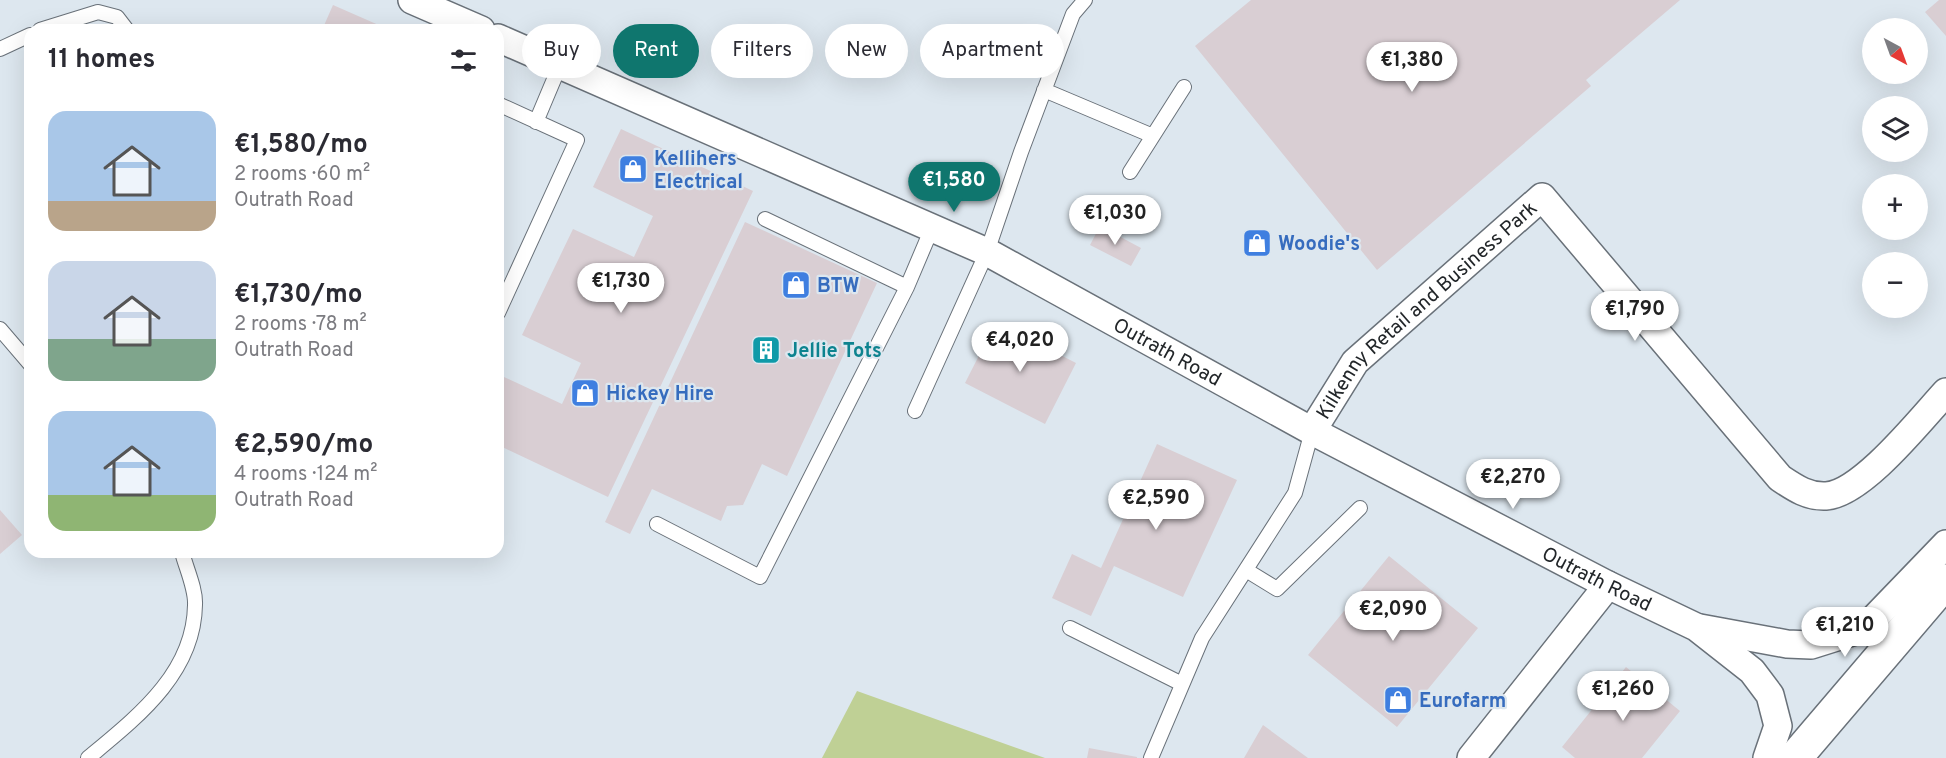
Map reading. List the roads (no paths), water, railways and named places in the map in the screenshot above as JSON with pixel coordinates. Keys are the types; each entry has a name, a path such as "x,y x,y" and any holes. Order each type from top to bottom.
{"highway":[{"path":"1795,758 1946,581"}],"street":[{"path":"412,0 466,24"},
{"name":"Outrath Road","path":"504,41 522,48"},
{"name":"Outrath Road","path":"590,78 987,252 1312,431 1608,585 1696,627 1752,671 1770,695 1778,726 1767,758"},
{"name":"Kilkenny Retail and Business Park","path":"1312,431 1355,362 1542,197 1780,478 1803,493 1827,496 1850,489 1869,474 1946,393"},
{"name":"Outrath Road","path":"1696,627 1787,645 1811,645 1865,628 1946,544"},
{"path":"1470,758 1608,585"}],"lane":[{"path":"915,411 987,252 1073,14 1085,0"},
{"path":"59,24 98,12 117,17 122,24"},
{"path":"0,49 24,38"},
{"path":"537,122 555,78"},
{"path":"1130,172 1184,87"},
{"path":"1044,90 1153,136"},
{"path":"504,107 577,140 504,300"},
{"path":"765,219 907,287"},
{"path":"657,524 760,577 907,287 932,228"},
{"path":"0,329 24,356"},
{"path":"1151,758 1202,638 1295,494 1312,431"},
{"path":"1246,570 1277,589 1360,508"},
{"path":"88,758 145,709 181,663 192,636 196,603 184,558"},
{"path":"1070,628 1182,684"}],"place":[{"name":"Kellihers Electrical","path":"633,169"},
{"name":"Woodie's","path":"1257,243"},
{"name":"BTW","path":"796,285"},
{"name":"Jellie Tots","path":"766,350"},
{"name":"Hickey Hire","path":"585,393"},
{"name":"Eurofarm","path":"1398,700"}]}
